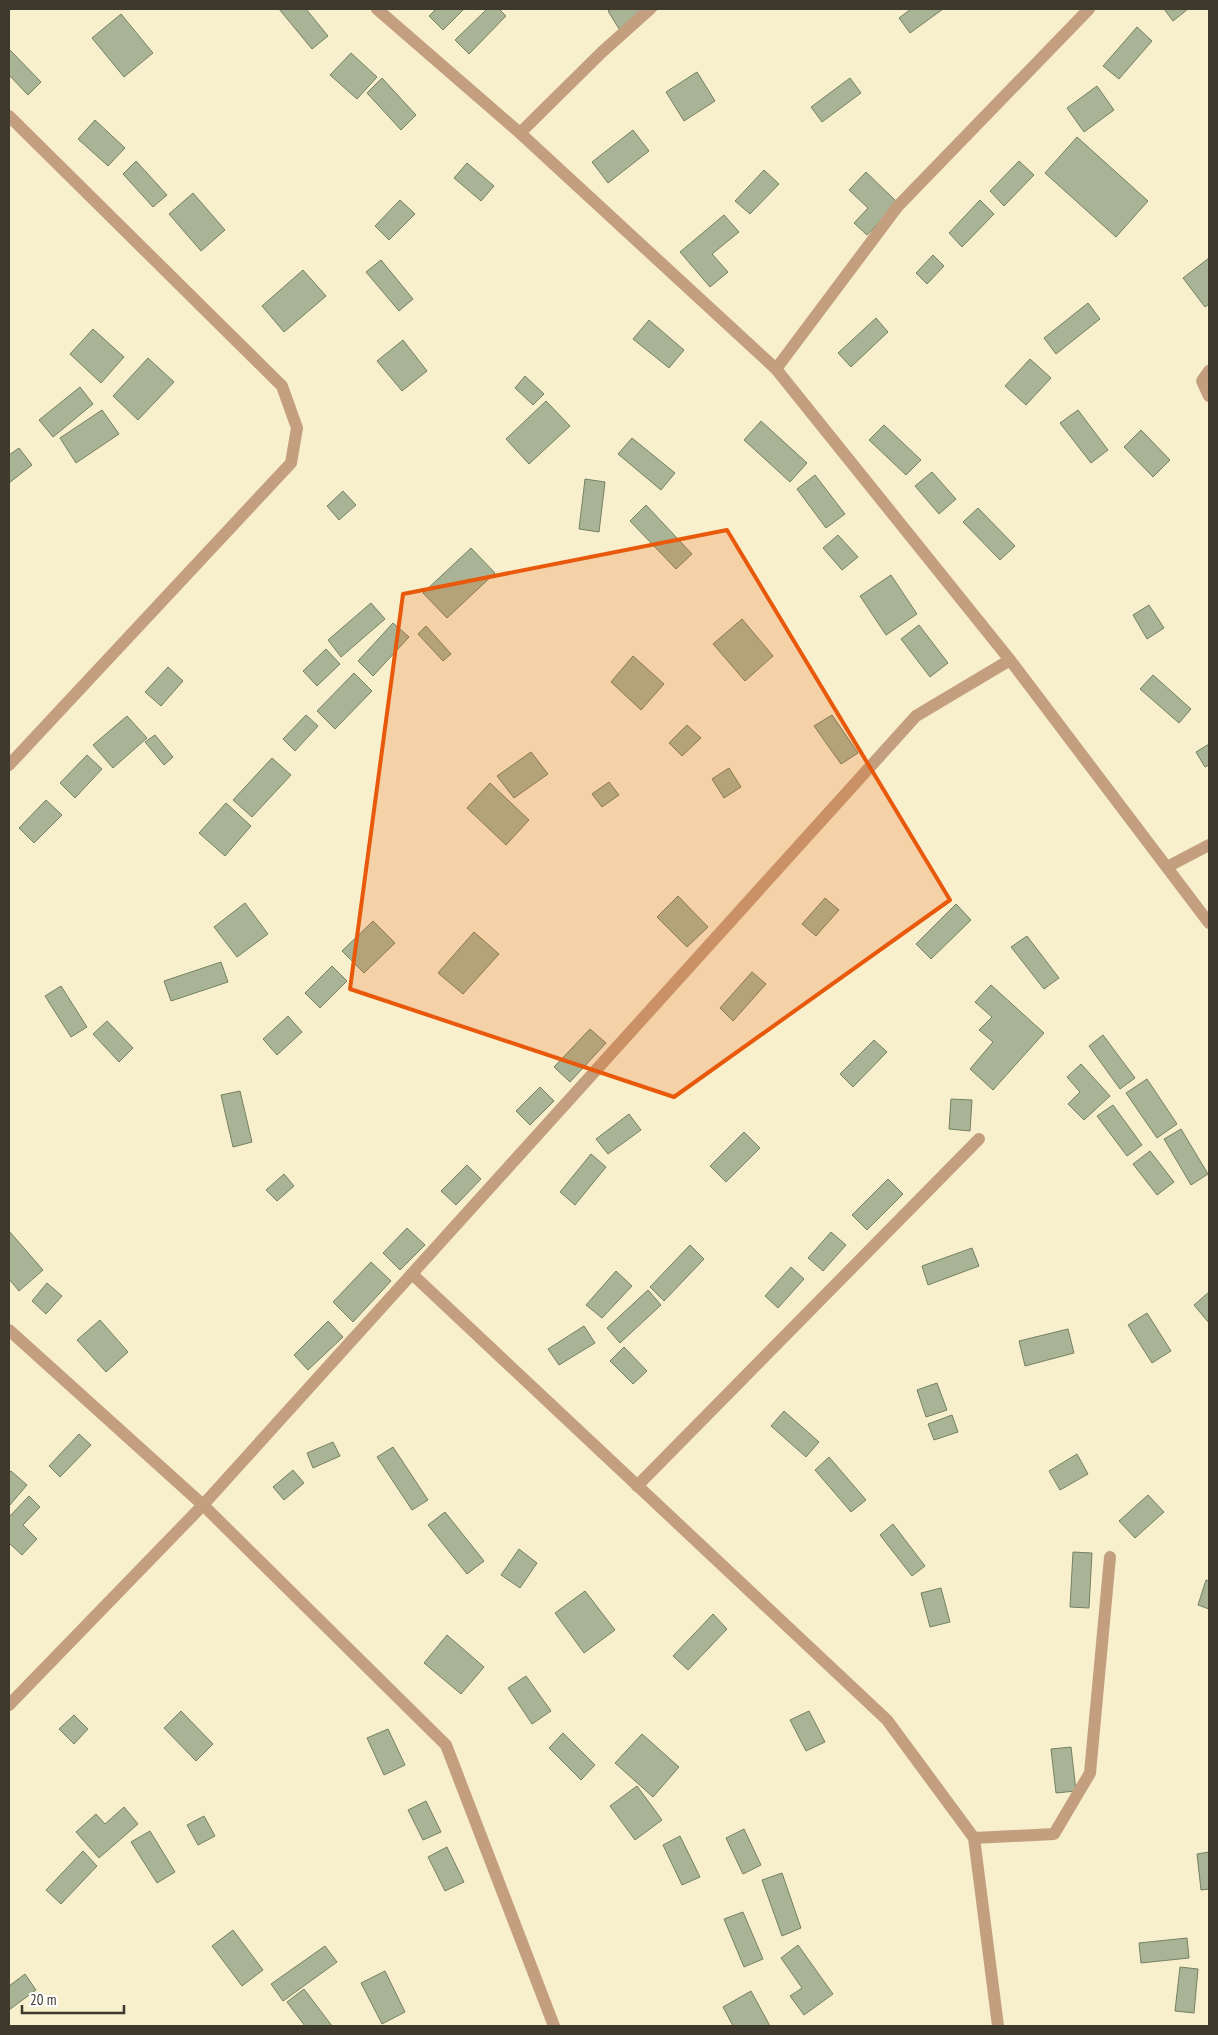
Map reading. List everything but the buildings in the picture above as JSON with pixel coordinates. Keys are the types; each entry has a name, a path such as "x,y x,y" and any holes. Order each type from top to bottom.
{"street":[{"path":"377,9 520,133 776,369 1010,660 1209,922"},
{"path":"520,133 602,52 650,9"},
{"path":"776,369 898,206 1089,9"},
{"path":"9,116 282,386 297,428 291,463 9,765"},
{"path":"1209,371 1202,381 1209,396"},
{"path":"9,1705 203,1505 916,716 1010,660"},
{"path":"1168,867 1209,846"},
{"path":"637,1486 979,1139"},
{"path":"412,1274 887,1720 974,1838 998,2026"},
{"path":"9,1330 203,1505 446,1745 554,2026"},
{"path":"974,1838 1054,1834 1090,1772 1110,1557"}],"highlighted area":[{"path":"727,530 950,900 674,1097 350,989 403,594"}]}
